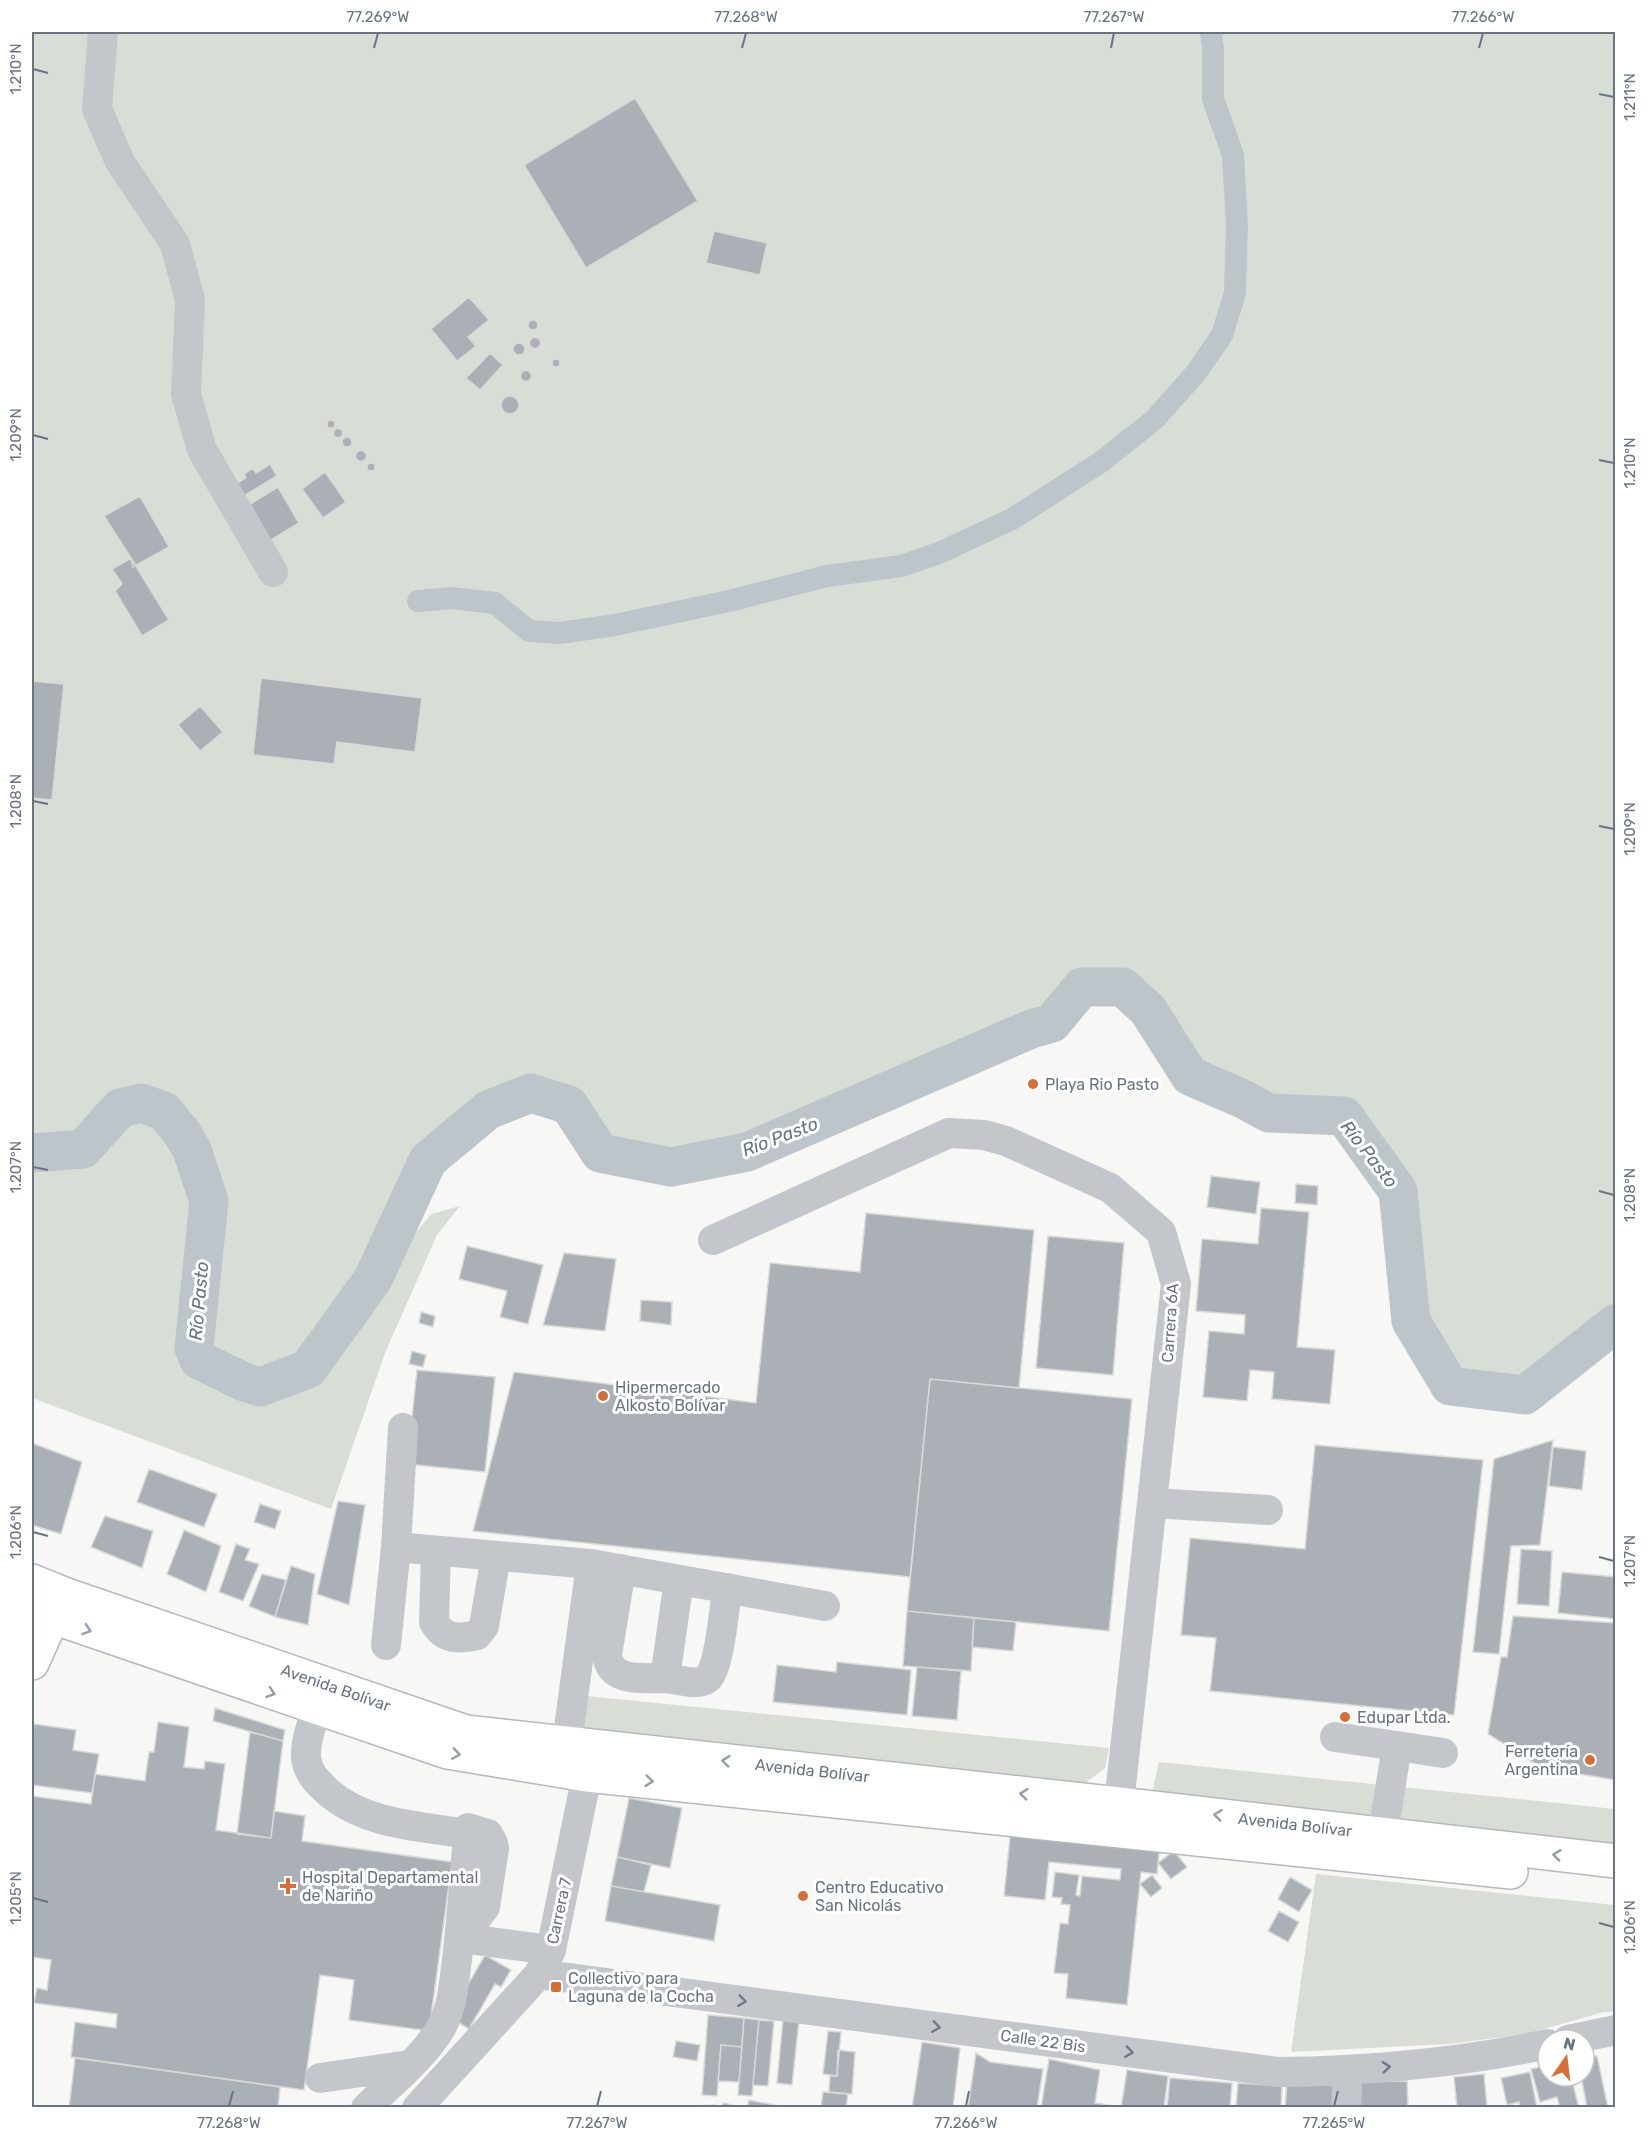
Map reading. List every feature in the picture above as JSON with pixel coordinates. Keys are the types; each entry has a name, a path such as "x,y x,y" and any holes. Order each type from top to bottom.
{"main road":[{"name":"Avenida Bolívar","path":"41,1595 466,1732 1119,1804 1616,1862"},
{"name":"Avenida Bolívar","path":"41,1595 317,1708 447,1752 587,1774 1185,1836 1616,1884"},
{"path":"32,1663 41,1595"}],"street":[{"path":"103,32 98,109 120,162 175,244 190,300 186,394 202,450 273,572"},
{"name":"Carrera 6A","path":"713,1240 949,1133 984,1135 1006,1141 1110,1188 1161,1232 1176,1284 1119,1804"},
{"path":"387,1645 403,1428"},
{"path":"1153,1503 1268,1510"},
{"path":"396,1547 591,1564 825,1606"},
{"path":"436,1551 434,1622 439,1631 459,1639 477,1635 484,1626 496,1556"},
{"path":"567,1743 591,1564"},
{"path":"621,1569 607,1655 608,1665 618,1674 637,1678 665,1678 698,1682 707,1679 717,1660 727,1588"},
{"path":"665,1678 679,1580"},
{"path":"317,1708 307,1739 308,1766 314,1779 334,1797 355,1810 366,1804 382,1802 454,1812 463,1816 468,1831 488,1834 494,1849 485,1907 477,1918 460,1932 452,1999 447,2013 434,2038 366,2108"},
{"path":"1335,1737 1443,1753"},
{"path":"1383,1834 1397,1746"},
{"name":"Carrera 7","path":"545,1962 587,1774"},
{"name":"Calle 22 Bis","path":"460,1932 545,1962 1278,2072 1348,2071 1486,2057 1536,2047"},
{"path":"417,2108 545,1962"},
{"path":"1596,2034 1616,2030"},
{"path":"320,2078 409,2065"},
{"path":"1346,2108 1348,2071"}],"shaded area":[{"path":"32,32 1615,32 1615,1323 1525,1395 1450,1386 1410,1310 1398,1190 1344,1116 1269,1113 1190,1076 1148,1010 1123,987 1095,985 1082,987 1052,1023 1031,1029 747,1152 671,1167 607,1147 581,1102 532,1087 484,1094 425,1139 369,1275 297,1365 256,1379 198,1354 204,1267 213,1200 191,1128 165,1094 122,1099 83,1143 32,1149"},
{"path":"143,1108 165,1121 194,1164 202,1214 188,1338 195,1364 261,1392 300,1379 329,1357 390,1264 431,1214 460,1206 437,1235 385,1353 331,1509 32,1398 32,1159 89,1155 118,1116"},
{"path":"586,1696 1109,1748 1105,1768 1084,1784 1057,1786 582,1727"},
{"path":"1159,1762 1615,1809 1615,1846 1151,1797"},
{"path":"1316,1874 1615,1905 1615,2012 1604,2012 1547,2028 1536,2028 1536,2031 1526,2034 1449,2044 1291,2052"}],"building":[{"path":"635,98 698,201 586,268 524,165"},
{"path":"714,231 767,243 760,275 706,263"},
{"path":"469,297 489,320 468,337 476,346 457,361 431,329"},
{"path":"533,320 537,321 537,329 533,330 529,329 528,325 529,321"},
{"path":"535,337 541,343 535,349 529,343"},
{"path":"519,343 525,349 519,355 513,349"},
{"path":"490,353 503,365 480,390 466,378"},
{"path":"556,359 560,363 556,367 552,363"},
{"path":"526,370 532,376 526,382 520,376"},
{"path":"510,396 516,399 519,405 516,411 510,414 504,411 501,405 504,399"},
{"path":"331,420 335,424 331,428 327,424"},
{"path":"338,429 342,433 338,437 334,433"},
{"path":"347,437 352,442 347,447 342,442"},
{"path":"361,451 365,452 365,460 361,461 357,460 356,456 357,452"},
{"path":"371,463 375,467 371,471 367,467"},
{"path":"270,464 277,476 242,497 235,484 246,478 244,474 253,468 256,473"},
{"path":"325,472 346,502 323,518 302,489"},
{"path":"278,487 299,523 268,542 247,506"},
{"path":"140,496 169,547 133,567 131,558 104,516"},
{"path":"131,558 169,620 142,636 115,591 122,584 112,569"},
{"path":"261,678 422,698 415,752 337,742 334,764 253,755"},
{"path":"32,681 64,684 52,800 32,798"},
{"path":"200,706 223,732 200,751 178,725"},
{"path":"1211,1176 1260,1182 1256,1214 1207,1207"},
{"path":"1296,1184 1318,1186 1317,1205 1295,1203"},
{"path":"1261,1208 1309,1212 1297,1347 1335,1350 1330,1404 1272,1399 1274,1372 1250,1370 1247,1401 1203,1397 1209,1331 1244,1334 1245,1315 1196,1311 1202,1239 1258,1244"},
{"name":"Hipermercado Alkosto Bolívar","path":"866,1213 1034,1230 1019,1388 930,1379 910,1577 473,1531 514,1372 756,1403 770,1263 860,1272"},
{"path":"1048,1236 1124,1243 1113,1375 1036,1368"},
{"path":"467,1246 543,1265 528,1324 500,1317 507,1291 459,1279"},
{"path":"564,1253 616,1259 605,1331 543,1325"},
{"path":"641,1300 672,1302 671,1325 640,1321"},
{"path":"421,1312 435,1316 433,1327 419,1323"},
{"path":"412,1351 426,1355 423,1367 409,1364"},
{"path":"417,1370 495,1377 485,1472 407,1464"},
{"path":"930,1379 1132,1399 1109,1631 907,1611"},
{"path":"1553,1440 1540,1545 1511,1546 1499,1654 1473,1652 1494,1459"},
{"path":"32,1443 82,1462 61,1534 32,1525"},
{"path":"1315,1445 1483,1460 1454,1715 1210,1691 1216,1638 1181,1635 1190,1538 1305,1549"},
{"path":"1553,1447 1586,1451 1582,1490 1549,1486"},
{"path":"149,1469 217,1494 204,1527 137,1502"},
{"path":"338,1501 365,1505 349,1605 317,1594"},
{"path":"260,1504 281,1511 275,1529 254,1522"},
{"path":"105,1516 153,1531 142,1568 91,1547"},
{"path":"184,1530 221,1546 206,1592 167,1574"},
{"path":"236,1544 250,1549 245,1560 259,1564 243,1601 219,1592"},
{"path":"1521,1549 1552,1551 1549,1606 1517,1604"},
{"path":"291,1566 315,1574 308,1625 275,1617"},
{"path":"1562,1572 1616,1577 1616,1619 1558,1613"},
{"path":"262,1574 286,1580 275,1617 249,1606"},
{"path":"907,1611 974,1618 971,1671 903,1666"},
{"path":"1513,1616 1616,1623 1616,1780 1542,1768 1488,1734 1501,1657 1507,1657"},
{"path":"974,1618 1016,1622 1013,1651 972,1647"},
{"path":"837,1662 911,1670 907,1715 773,1702 777,1665 836,1672"},
{"path":"917,1667 961,1671 957,1720 912,1716"},
{"path":"215,1708 285,1730 283,1741 213,1721"},
{"path":"158,1722 189,1727 184,1767 204,1769 205,1761 225,1764 216,1830 271,1838 274,1811 305,1816 302,1841 452,1862 429,2031 349,2020 354,1980 320,1975 304,2090 71,2057 75,2022 116,2028 117,2014 34,2003 37,1988 47,1990 51,1960 32,1957 32,1796 91,1804 95,1774 145,1781 149,1752 154,1752"},
{"path":"34,1724 76,1730 73,1750 99,1754 92,1793 32,1785"},
{"path":"250,1732 283,1741 271,1838 237,1834"},
{"path":"629,1798 682,1808 670,1868 617,1857"},
{"path":"1011,1828 1160,1844 1157,1874 1141,1872 1127,2005 1066,1998 1068,1974 1054,1973 1060,1923 1068,1924 1070,1905 1061,1904 1062,1898 1052,1897 1055,1872 1079,1875 1076,1895 1080,1896 1082,1876 1120,1880 1121,1869 1049,1862 1045,1900 1004,1896"},
{"path":"1174,1851 1187,1867 1171,1879 1158,1863"},
{"path":"617,1857 651,1865 644,1892 611,1886"},
{"path":"1152,1875 1162,1888 1151,1897 1140,1884"},
{"path":"1290,1877 1312,1890 1299,1912 1278,1899"},
{"path":"611,1886 720,1905 714,1941 605,1921"},
{"path":"1279,1911 1299,1922 1288,1942 1268,1931"},
{"path":"485,1955 511,1970 501,1987 495,1984 469,2029 449,2017"},
{"path":"708,2015 744,2018 742,2047 721,2045 717,2096 702,2095"},
{"path":"744,2018 759,2020 752,2096 738,2095"},
{"path":"783,2019 799,2021 792,2085 777,2083"},
{"path":"759,2020 774,2021 768,2086 753,2085"},
{"path":"828,2031 841,2032 837,2076 823,2074"},
{"path":"676,2041 700,2045 697,2061 673,2057"},
{"path":"922,2042 960,2048 953,2108 912,2108"},
{"path":"721,2045 742,2047 739,2082 718,2081"},
{"path":"838,2050 855,2052 852,2094 829,2092 830,2076 837,2076"},
{"path":"976,2053 990,2062 1043,2069 1037,2108 968,2108"},
{"path":"1596,2056 1608,2108 1587,2108 1583,2088 1596,2088"},
{"path":"75,2058 280,2087 278,2108 69,2108"},
{"path":"1049,2059 1100,2070 1095,2103 1116,2106 1115,2108 1041,2108"},
{"path":"1536,2068 1536,2087 1531,2069"},
{"path":"1127,2070 1168,2076 1164,2108 1121,2108"},
{"path":"1530,2072 1537,2108 1520,2108 1519,2102 1507,2105 1501,2078"},
{"path":"1484,2074 1487,2108 1457,2108 1454,2077"},
{"path":"1170,2078 1232,2083 1230,2108 1167,2108"},
{"path":"1287,2081 1335,2084 1333,2108 1285,2108"},
{"path":"1407,2081 1408,2108 1358,2108 1357,2082"},
{"path":"1238,2083 1282,2086 1281,2108 1236,2108"},
{"path":"1536,2088 1574,2088 1579,2108 1560,2108 1557,2097 1540,2102"},
{"path":"823,2092 848,2094 846,2108 821,2108"},
{"path":"749,2100 789,2108 747,2108"},
{"path":"723,2103 733,2105 733,2108 722,2108"},
{"path":"714,2105 715,2108 696,2106"}],"waterway":[{"path":"418,601 452,598 495,603 529,631 560,633 615,625 729,601 827,576 901,566 939,553 1012,519 1101,462 1155,419 1195,374 1222,335 1235,293 1237,225 1233,155 1213,99 1211,32"},
{"name":"Río Pasto","path":"32,1153 83,1149 120,1108 141,1103 164,1111 192,1150 209,1201 194,1348 199,1360 244,1382 260,1387 308,1369 373,1279 428,1160 488,1110 531,1093 569,1105 600,1153 671,1167 747,1152 1031,1029 1052,1023 1082,987 1123,987 1148,1010 1190,1076 1269,1113 1344,1116 1398,1191 1411,1321 1450,1386 1525,1395 1616,1323"}],"place":[{"name":"Playa Rio Pasto","path":"1033,1084"},
{"name":"Hipermercado Alkosto Bolívar","path":"603,1396"},
{"name":"Edupar Ltda.","path":"1345,1717"},
{"name":"Ferretería Argentina","path":"1590,1760"},
{"name":"Hospital Departamental de Nariño","path":"288,1886"},
{"name":"Centro Educativo San Nicolás","path":"803,1896"},
{"name":"Collectivo para Laguna de la Cocha","path":"556,1987"}]}
